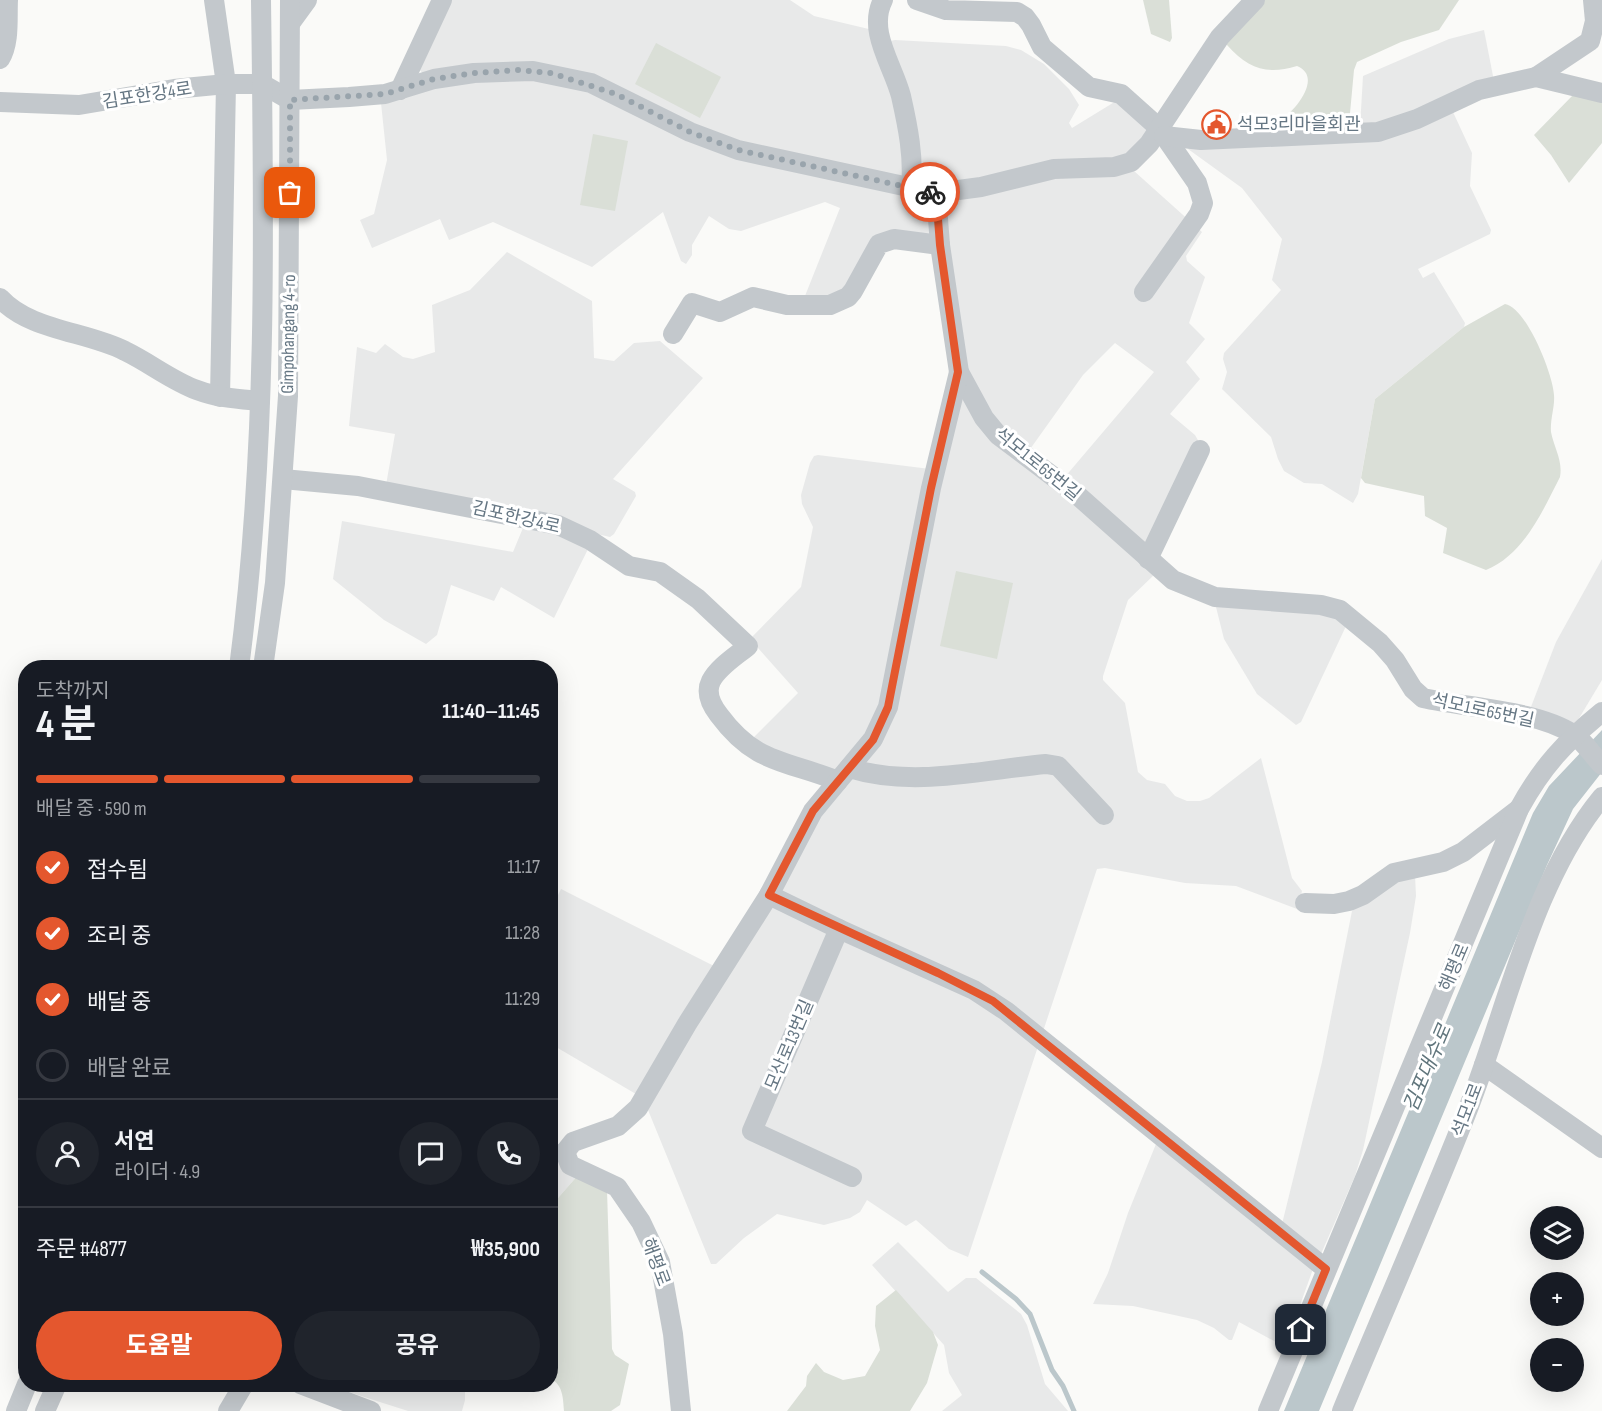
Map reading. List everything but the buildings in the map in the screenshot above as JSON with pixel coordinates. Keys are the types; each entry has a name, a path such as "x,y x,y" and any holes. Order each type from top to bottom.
{"street":[{"path":"0,59 4,53 8,0"},
{"path":"214,0 226,84 220,397"},
{"name":"Gimpohangang 4-ro","path":"239,660 247,605 260,400 264,226 261,0"},
{"name":"Gimpohangang 4-ro","path":"264,660 275,583 288,365 290,0"},
{"path":"291,22 307,0"},
{"path":"400,90 442,0"},
{"path":"883,0 878,9 878,34 901,95 912,154 911,188"},
{"path":"917,0 946,10 1017,12 1031,25 1042,47 1089,87 1121,94 1161,132 1197,183 1203,203 1199,214 1144,292"},
{"path":"290,100 370,95 400,90 434,79 474,73 518,70 551,73 616,94 690,132 738,150 936,193 981,187 1054,169 1122,166 1141,154 1161,132 1220,37 1255,0"},
{"path":"1161,132 1202,140 1378,132 1417,119 1479,90 1536,77 1590,41 1595,21 1593,0"},
{"path":"1536,77 1602,93"},
{"name":"김포한강4로","path":"0,102 79,105 174,89 226,84 262,84 290,100"},
{"name":"석모1로65번길","path":"936,193 940,245 958,372 984,418 998,435 1075,493 1148,559 1182,585 1215,597 1321,605 1340,610 1380,643 1395,660 1413,689 1423,698 1506,712 1576,738 1602,765"},
{"path":"673,334 692,303 720,312 753,297 787,306 830,305 848,297 854,291 879,244 894,239 940,245"},
{"path":"0,298 7,306 31,320 124,350 182,384 220,397 260,400"},
{"path":"558,1151 573,1142 618,1126 638,1108 687,1024 769,895 813,811 873,740 888,707 931,488 958,372"},
{"path":"1148,559 1200,450"},
{"name":"김포한강4로","path":"283,479 358,486 558,525 583,536 628,566 660,572 698,599 748,646 710,682 709,696 712,705 725,723 752,750 768,758 843,775"},
{"name":"해평로","path":"1268,1411 1519,809 1536,777 1602,712"},
{"path":"843,775 932,777 1046,764 1058,766 1104,815"},
{"name":"석모1로","path":"1342,1411 1484,1065 1516,970 1556,870 1566,849 1598,808"},
{"path":"1305,903 1334,904 1349,901 1363,895 1394,873 1443,862 1463,852 1519,809"},
{"path":"769,895 838,929 974,990 1006,1011 1326,1269"},
{"name":"모산로13번길","path":"838,929 753,1131 852,1177"},
{"path":"1484,1065 1602,1148"},
{"name":"해평로","path":"558,1151 570,1165 617,1187 641,1222 660,1262 673,1334 681,1411"},
{"path":"16,1411 24,1392"},
{"path":"45,1411 53,1392"},
{"path":"228,1411 239,1392"},
{"path":"321,1392 370,1411"}],"shaded area":[{"path":"452,0 790,0 814,16 873,30 892,77 907,178 740,146 606,85 423,74 420,70"},
{"path":"1143,0 1169,0 1172,38 1170,42 1151,34"},
{"path":"1264,0 1459,0 1439,30 1401,42 1357,62 1354,70 1349,124 1280,127 1279,121 1292,111 1304,95 1308,78 1305,71 1297,66 1267,70 1250,65 1227,45 1227,41"},
{"path":"1484,30 1494,81 1417,114 1360,127 1363,76 1449,39"},
{"path":"890,41 1006,46 1021,50 1044,64 1069,89 1079,105 1069,123 1072,128 1121,98 1150,127 1133,156 934,186 919,179"},
{"path":"656,43 721,77 700,118 635,84"},
{"path":"526,78 563,82 659,121 929,196 931,236 894,235 848,291 803,301 840,208 825,202 741,231 729,229 709,216 692,245 692,255 686,264 681,261 663,212 592,267 493,222 449,240 440,219 372,248 360,220 374,214 387,160 381,103 440,86"},
{"path":"1574,94 1602,97 1602,143 1569,183 1551,155 1534,135"},
{"path":"1453,112 1472,153 1470,186 1491,230 1490,234 1418,269 1423,278 1434,272 1465,323 1464,327 1375,399 1358,494 1353,503 1322,484 1304,483 1284,471 1271,437 1222,389 1227,372 1223,359 1224,353 1281,290 1272,280 1282,239 1242,188 1188,149 1191,142 1238,144"},
{"path":"593,134 628,141 615,211 580,205"},
{"path":"1134,171 1202,232 1186,256 1187,261 1205,277 1189,323 1205,339 1186,362 1200,379 1170,414 1195,435 1199,442 1145,545 1064,478 1154,372 1115,343 1083,375 1028,452 1002,430 965,368 946,217 950,201 1061,173 1112,176"},
{"path":"507,252 592,301 594,358 614,361 634,343 660,341 703,378 613,479 635,492 636,496 610,537 386,485 395,434 349,426 357,347 376,353 385,344 403,357 413,359 435,352 432,305 470,290"},
{"path":"1505,304 1513,308 1529,329 1549,372 1554,395 1551,432 1561,471 1547,503 1522,543 1499,563 1486,570 1443,553 1447,528 1425,516 1424,496 1365,483 1361,478 1375,399 1464,327"},
{"path":"960,392 1155,574 1128,600 1103,676 1103,680 1125,703 1138,772 1147,780 1165,784 1175,796 1187,801 1200,801 1209,798 1261,758 1292,878 1302,891 1297,909 1236,886 1185,883 1105,868 1097,869 968,1257 949,1249 916,1220 906,1226 867,1200 860,1212 850,1218 824,1225 777,1214 744,1238 716,1264 711,1264 648,1110 661,1083 781,891 821,813 871,753"},
{"path":"814,456 930,469 883,707 837,776 750,741 798,693 750,639 801,587 813,527 802,504 801,495 810,463"},
{"path":"342,521 513,552 525,523 589,547 554,618 501,587 494,601 451,585 437,635 426,644 384,620 333,579"},
{"path":"1602,559 1602,680 1575,725 1529,712 1556,642"},
{"path":"956,571 1013,583 997,659 940,646"},
{"path":"1215,603 1320,611 1347,624 1301,722 1296,725 1257,694 1224,639"},
{"path":"1415,875 1416,896 1410,933 1363,1150 1355,1176 1321,1254 1282,1224 1322,1062 1352,911 1389,883"},
{"path":"561,889 716,967 641,1097 558,1048 558,895"},
{"path":"1156,1144 1313,1269 1285,1347 1239,1322 1232,1340 1229,1340 1214,1328 1197,1320 1133,1306 1093,1304 1108,1273 1128,1213"},
{"path":"558,1147 563,1148 579,1174 558,1198"},
{"path":"579,1174 607,1190 612,1349 615,1355 629,1364 620,1405 611,1411 564,1411 563,1397 558,1385 558,1198"},
{"path":"898,1242 948,1292 966,1278 976,1278 1021,1314 1027,1325 1045,1384 1068,1411 942,1411 962,1395 949,1373 944,1345 872,1265"},
{"path":"896,1290 933,1332 938,1345 927,1383 910,1411 787,1411 806,1386 807,1376 816,1363 824,1372 843,1380 865,1376 880,1350 875,1326 876,1306"},
{"path":"349,1392 465,1392 462,1411 408,1411"}],"water":[{"name":"김포대수로","path":"1602,730 1602,772 1573,809 1547,865 1319,1411 1284,1411 1533,813 1549,786"}],"waterway":[{"path":"982,1272 1016,1299 1030,1314 1052,1370 1063,1386 1074,1411"}],"way so far":[{"path":"290,193 290,100 385,94 434,79 518,70 551,73 591,83 690,132 738,150 930,192"}],"place":[{"name":"석모3리마을회관","path":"1216,124"}],"route":[{"path":"930,192 936,193 940,245 958,372 931,488 888,707 873,740 813,811 769,895 838,929 974,990 993,1001 1326,1269 1301,1330"}]}
